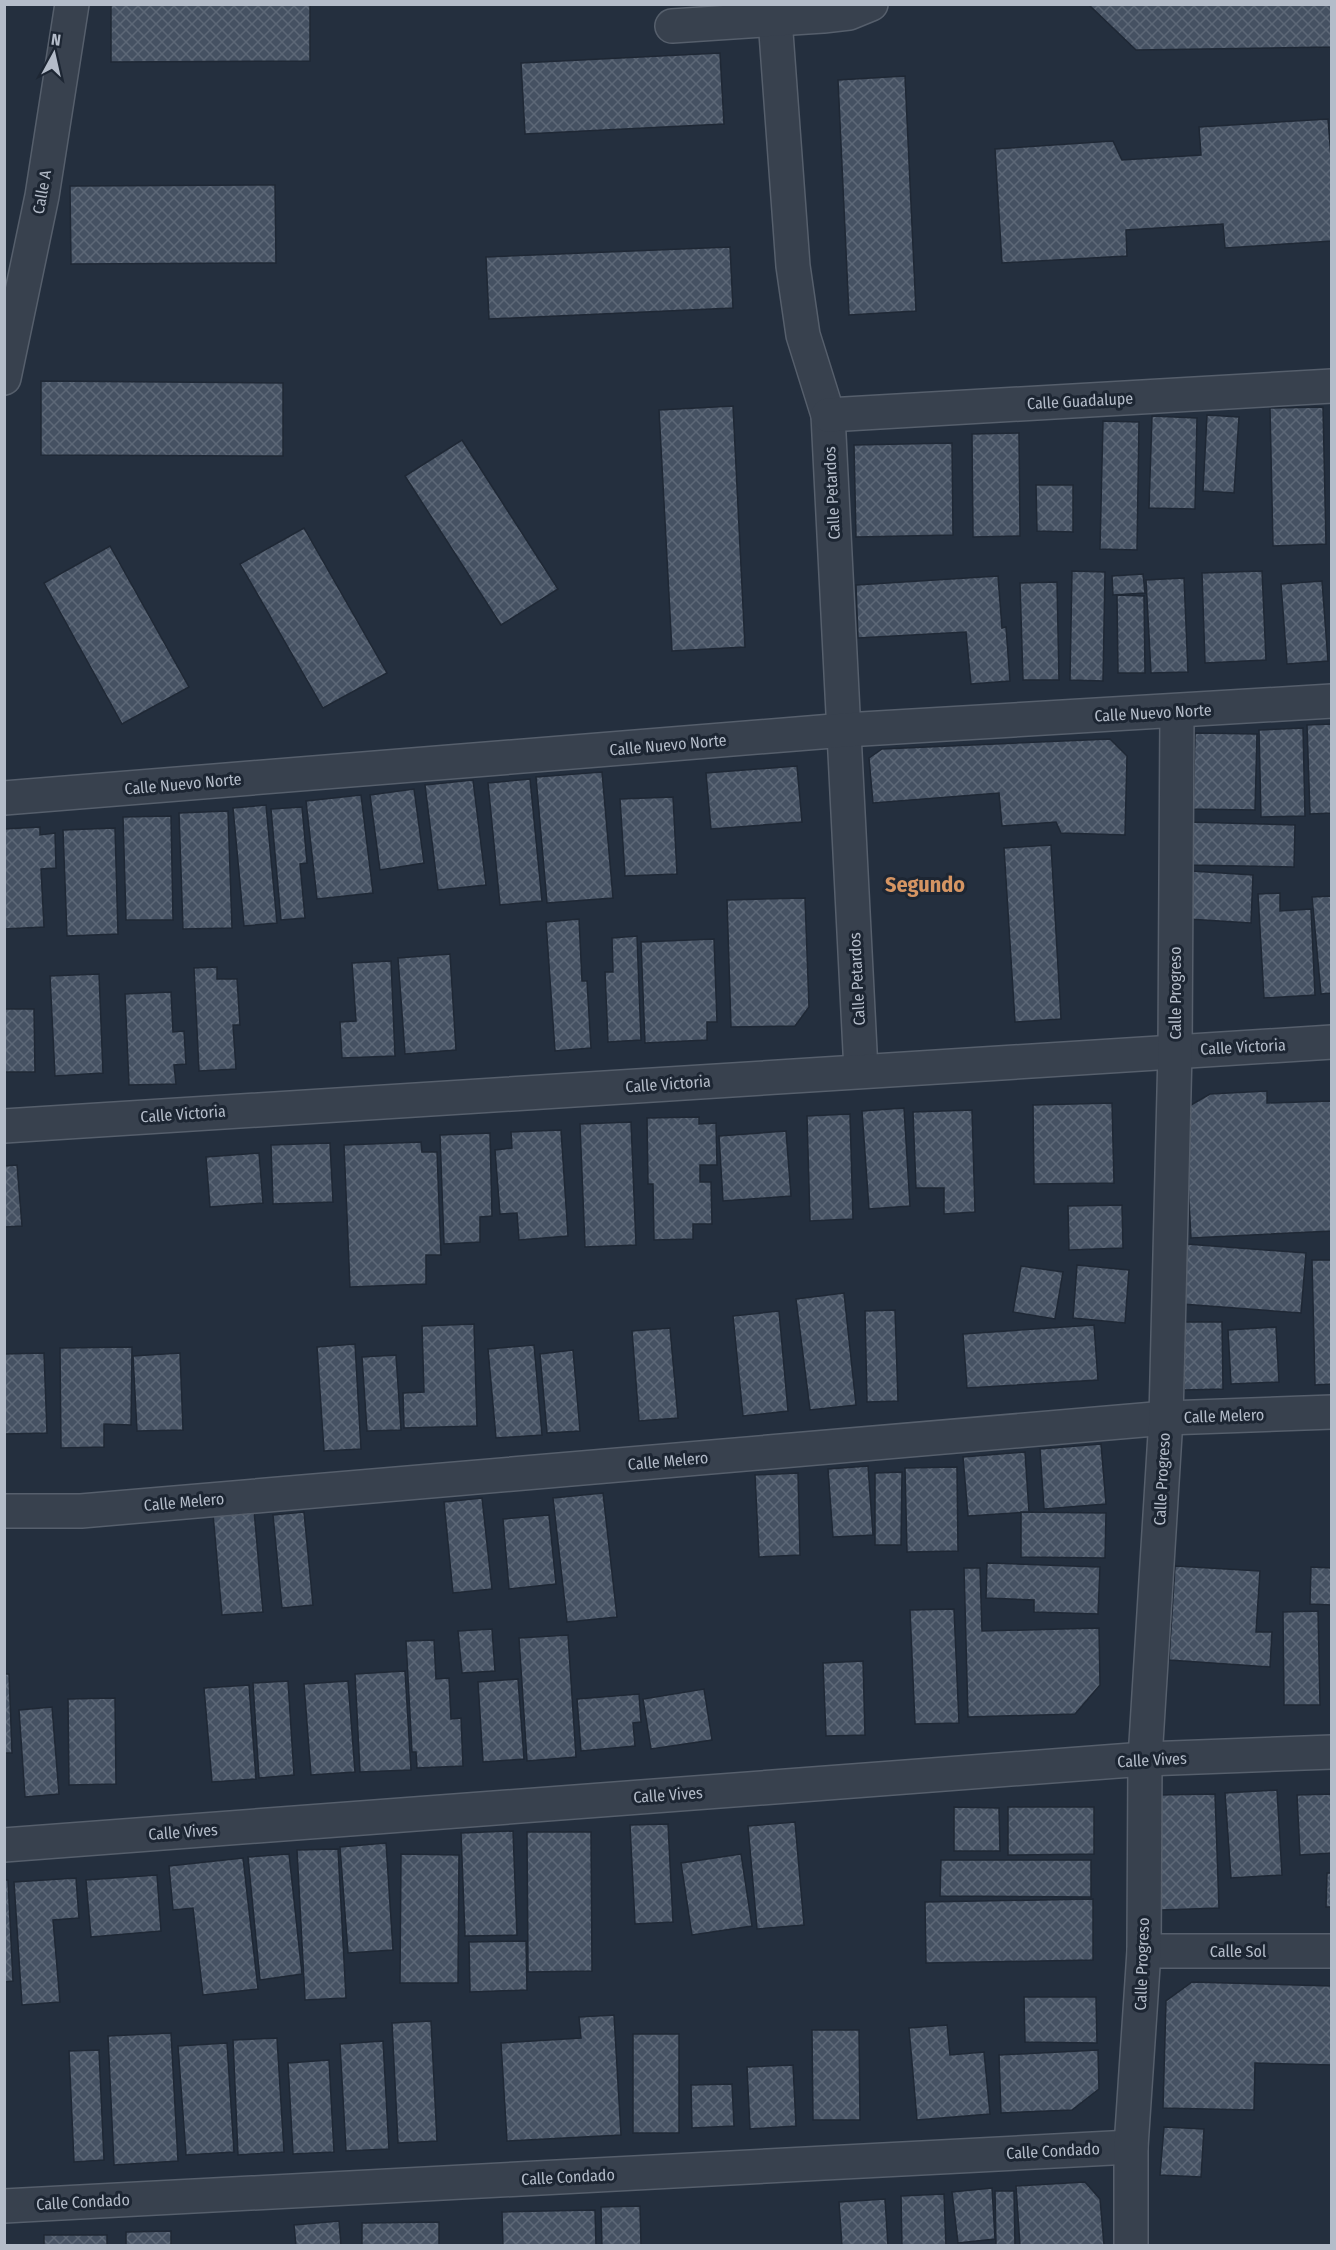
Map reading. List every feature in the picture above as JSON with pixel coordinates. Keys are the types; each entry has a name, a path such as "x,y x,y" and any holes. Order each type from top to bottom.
{"street":[{"name":"Calle A","path":"4,378 42,196 72,4"},
{"path":"672,26 849,13 872,4"},
{"name":"Calle Petardos","path":"775,19 793,266 803,335 828,416 861,1071"},
{"name":"Calle Guadalupe","path":"828,416 1332,386"},
{"name":"Calle Nuevo Norte","path":"4,798 845,730 1178,712 1332,701"},
{"name":"Calle Progreso","path":"1131,2246 1131,2147 1144,1951 1145,1760 1166,1418 1175,1051 1178,712"},
{"name":"Calle Victoria","path":"4,1126 1332,1042"},
{"name":"Calle Melero","path":"4,1510 93,1510 1166,1418 1332,1412"},
{"name":"Calle Vives","path":"4,1845 1145,1760 1332,1752"},
{"name":"Calle Sol","path":"1144,1951 1332,1952"},
{"name":"Calle Condado","path":"4,2206 1131,2147"}],"building":[{"path":"111,4 310,4 310,61 111,62"},
{"path":"1088,4 1332,4 1332,47 1136,50"},
{"path":"720,53 724,124 525,134 521,63"},
{"path":"905,76 916,311 849,315 838,80"},
{"path":"1328,119 1332,170 1332,241 1225,248 1223,224 1126,230 1127,256 1002,263 995,149 1113,141 1122,160 1201,155 1199,127"},
{"path":"275,185 276,263 71,264 70,186"},
{"path":"730,247 733,308 489,319 486,257"},
{"path":"41,381 283,383 283,456 41,455"},
{"path":"733,406 745,647 672,651 659,410"},
{"path":"1323,407 1326,544 1273,546 1270,408"},
{"path":"1207,415 1239,417 1234,493 1203,491"},
{"path":"1152,416 1197,418 1195,509 1149,508"},
{"path":"1103,421 1139,422 1137,550 1100,549"},
{"path":"1019,433 1020,536 973,537 972,434"},
{"path":"462,440 558,589 501,625 405,476"},
{"path":"952,443 953,535 856,537 854,445"},
{"path":"1036,485 1073,485 1073,532 1037,531"},
{"path":"304,528 387,673 323,708 240,564"},
{"path":"110,546 189,687 122,724 44,583"},
{"path":"1072,571 1105,572 1103,681 1070,680"},
{"path":"1262,571 1266,660 1205,663 1202,573"},
{"path":"1143,574 1145,593 1113,595 1112,576"},
{"path":"998,576 1002,628 1006,627 1010,681 971,684 966,632 858,638 856,585"},
{"path":"1184,578 1188,672 1151,673 1146,580"},
{"path":"1322,581 1328,661 1287,664 1281,584"},
{"path":"1057,582 1059,680 1023,680 1020,583"},
{"path":"1117,595 1144,596 1145,673 1118,673"},
{"path":"1332,724 1332,813 1310,814 1307,725"},
{"path":"1303,728 1305,816 1261,817 1259,730"},
{"path":"1195,733 1257,734 1255,810 1193,809"},
{"path":"1110,739 1127,756 1125,835 1061,833 1056,822 1002,826 999,793 873,803 869,758 882,749"},
{"path":"797,766 802,822 711,829 706,773"},
{"path":"602,772 613,898 547,903 536,777"},
{"path":"530,779 542,901 500,905 488,783"},
{"path":"473,780 486,885 438,890 425,785"},
{"path":"414,789 424,863 380,870 370,795"},
{"path":"361,795 373,893 317,899 306,801"},
{"path":"673,797 677,874 625,876 620,799"},
{"path":"266,805 277,923 244,926 233,808"},
{"path":"302,807 307,863 300,864 305,918 281,920 271,809"},
{"path":"228,811 232,928 183,929 179,813"},
{"path":"171,816 173,920 126,920 123,817"},
{"path":"1188,822 1295,825 1294,867 1188,865"},
{"path":"40,827 40,835 55,833 56,868 41,869 44,927 4,929 4,829"},
{"path":"115,828 118,934 67,936 63,830"},
{"path":"1051,845 1061,1019 1015,1022 1004,848"},
{"path":"1191,871 1253,875 1251,923 1188,919"},
{"path":"1280,893 1280,911 1311,909 1315,995 1264,998 1258,894"},
{"path":"1332,896 1332,993 1321,994 1312,897"},
{"path":"805,898 809,1007 795,1026 731,1027 727,900"},
{"path":"579,919 582,981 587,981 591,1048 555,1051 546,922"},
{"path":"637,936 641,1040 608,1042 605,972 613,972 612,938"},
{"path":"714,939 717,1022 707,1022 707,1040 645,1043 641,942"},
{"path":"450,954 456,1050 405,1054 398,958"},
{"path":"391,961 395,1056 342,1058 340,1022 356,1021 352,963"},
{"path":"217,967 217,979 237,979 240,1025 233,1025 236,1069 199,1071 194,968"},
{"path":"99,974 103,1073 55,1076 50,976"},
{"path":"171,992 173,1032 184,1031 186,1064 174,1065 176,1084 129,1085 125,994"},
{"path":"4,1009 34,1009 35,1072 4,1072"},
{"path":"1267,1091 1267,1103 1332,1101 1332,1231 1191,1238 1184,1109 1210,1094"},
{"path":"1112,1103 1114,1183 1034,1184 1033,1105"},
{"path":"904,1108 910,1206 869,1209 862,1111"},
{"path":"972,1110 975,1212 944,1214 944,1188 916,1188 913,1112"},
{"path":"850,1114 853,1219 810,1221 807,1116"},
{"path":"699,1117 699,1124 716,1123 717,1165 700,1165 700,1182 711,1182 712,1224 693,1224 693,1239 654,1240 653,1184 648,1184 647,1118"},
{"path":"631,1122 636,1245 585,1247 580,1124"},
{"path":"561,1130 568,1236 519,1240 517,1213 500,1214 495,1150 512,1148 511,1132"},
{"path":"786,1131 791,1196 723,1201 719,1136"},
{"path":"490,1133 492,1216 480,1217 480,1242 444,1244 440,1135"},
{"path":"421,1142 422,1152 437,1152 441,1255 426,1255 426,1284 350,1287 344,1145"},
{"path":"330,1143 333,1202 273,1204 271,1145"},
{"path":"259,1153 263,1203 210,1207 206,1157"},
{"path":"17,1165 22,1226 4,1227 4,1166"},
{"path":"1122,1205 1123,1248 1069,1250 1068,1206"},
{"path":"1186,1244 1306,1253 1301,1313 1182,1304"},
{"path":"1312,1260 1332,1260 1332,1384 1315,1385"},
{"path":"1077,1265 1129,1270 1125,1323 1073,1318"},
{"path":"1021,1266 1063,1272 1055,1319 1013,1312"},
{"path":"844,1293 856,1405 810,1410 796,1299"},
{"path":"895,1310 898,1401 867,1402 865,1311"},
{"path":"779,1311 788,1411 743,1416 733,1316"},
{"path":"1183,1322 1222,1322 1223,1389 1184,1390"},
{"path":"474,1324 477,1426 404,1428 403,1393 424,1392 422,1326"},
{"path":"1094,1325 1098,1380 967,1388 963,1334"},
{"path":"1276,1327 1279,1382 1231,1384 1228,1330"},
{"path":"670,1328 678,1418 639,1421 632,1331"},
{"path":"355,1344 361,1449 324,1451 317,1347"},
{"path":"534,1345 542,1435 496,1438 488,1349"},
{"path":"132,1347 131,1425 104,1424 104,1447 61,1448 60,1348"},
{"path":"573,1350 580,1431 547,1433 540,1354"},
{"path":"44,1353 47,1433 4,1434 4,1354"},
{"path":"180,1353 183,1430 137,1431 133,1356"},
{"path":"396,1355 401,1430 367,1431 362,1357"},
{"path":"1101,1444 1106,1504 1044,1509 1040,1449"},
{"path":"1025,1452 1029,1512 968,1516 963,1457"},
{"path":"868,1466 873,1535 833,1537 828,1469"},
{"path":"957,1467 958,1551 907,1552 905,1468"},
{"path":"902,1472 901,1545 875,1545 875,1473"},
{"path":"798,1473 800,1555 759,1557 755,1475"},
{"path":"603,1493 617,1617 567,1622 553,1498"},
{"path":"482,1498 492,1589 453,1593 444,1502"},
{"path":"254,1510 263,1612 222,1615 213,1514"},
{"path":"304,1512 313,1605 282,1608 273,1515"},
{"path":"1021,1512 1106,1513 1105,1558 1021,1557"},
{"path":"549,1515 556,1584 509,1589 503,1519"},
{"path":"987,1563 1100,1567 1098,1614 1034,1612 1034,1600 986,1598"},
{"path":"1175,1566 1260,1571 1256,1632 1272,1632 1270,1667 1169,1660"},
{"path":"1311,1567 1332,1568 1332,1605 1310,1604"},
{"path":"964,1568 980,1568 982,1631 1099,1628 1100,1685 1075,1714 968,1717"},
{"path":"954,1609 959,1723 915,1724 910,1610"},
{"path":"1318,1611 1320,1705 1284,1705 1283,1612"},
{"path":"492,1629 495,1671 462,1673 458,1631"},
{"path":"568,1635 576,1757 527,1761 519,1638"},
{"path":"434,1640 436,1679 449,1678 451,1719 461,1718 463,1766 417,1768 416,1752 412,1752 406,1641"},
{"path":"863,1661 865,1735 826,1736 823,1663"},
{"path":"405,1671 411,1770 360,1772 355,1674"},
{"path":"4,1674 9,1674 12,1753 4,1753"},
{"path":"518,1679 524,1759 483,1762 478,1682"},
{"path":"288,1681 294,1775 259,1778 253,1683"},
{"path":"348,1681 355,1772 311,1775 304,1684"},
{"path":"249,1685 256,1779 212,1782 204,1688"},
{"path":"704,1689 712,1740 651,1749 643,1699"},
{"path":"639,1694 641,1722 633,1723 635,1746 581,1751 577,1699"},
{"path":"115,1698 116,1784 69,1785 68,1699"},
{"path":"52,1707 59,1794 25,1797 19,1710"},
{"path":"1277,1790 1282,1875 1231,1878 1225,1793"},
{"path":"1215,1794 1219,1908 1161,1910 1157,1795"},
{"path":"1332,1794 1332,1853 1300,1855 1297,1795"},
{"path":"954,1807 999,1808 1000,1851 954,1851"},
{"path":"1008,1807 1094,1807 1094,1854 1008,1855"},
{"path":"795,1822 804,1925 757,1929 748,1826"},
{"path":"668,1824 673,1922 635,1924 630,1825"},
{"path":"513,1831 517,1935 465,1936 461,1833"},
{"path":"527,1832 591,1832 592,1971 528,1972"},
{"path":"386,1843 393,1950 348,1953 340,1847"},
{"path":"338,1849 346,1998 305,2000 297,1850"},
{"path":"289,1854 302,1974 260,1980 248,1857"},
{"path":"401,1854 459,1855 458,1983 400,1983"},
{"path":"741,1854 752,1926 692,1935 681,1863"},
{"path":"243,1858 258,1989 203,1995 193,1908 173,1910 169,1866"},
{"path":"941,1860 1091,1860 1091,1897 940,1896"},
{"path":"1327,1873 1332,1873 1332,1907 1326,1907"},
{"path":"157,1875 161,1931 91,1937 86,1880"},
{"path":"76,1878 79,1918 53,1920 60,2002 22,2005 14,1882"},
{"path":"4,1880 8,1880 13,1981 4,1982"},
{"path":"1093,1899 1093,1960 926,1963 925,1902"},
{"path":"526,1941 527,1990 470,1992 469,1942"},
{"path":"1192,1982 1332,1986 1332,2065 1255,2063 1254,2110 1163,2108 1166,2001"},
{"path":"1024,1997 1096,1997 1097,2043 1025,2042"},
{"path":"614,2015 621,2135 507,2141 501,2043 581,2038 579,2017"},
{"path":"431,2021 437,2141 398,2143 392,2023"},
{"path":"947,2025 950,2055 984,2052 990,2114 917,2120 909,2028"},
{"path":"812,2030 859,2030 860,2120 813,2120"},
{"path":"171,2033 178,2161 114,2165 108,2036"},
{"path":"633,2034 679,2034 679,2133 633,2133"},
{"path":"277,2038 284,2152 238,2155 233,2040"},
{"path":"383,2041 389,2149 346,2151 340,2044"},
{"path":"227,2043 234,2152 186,2155 178,2046"},
{"path":"99,2050 104,2160 74,2162 69,2051"},
{"path":"1098,2050 1099,2089 1072,2110 1001,2113 999,2055"},
{"path":"329,2060 334,2152 293,2154 288,2063"},
{"path":"793,2065 796,2126 750,2129 747,2067"},
{"path":"732,2084 734,2126 692,2128 691,2085"},
{"path":"1164,2127 1204,2129 1201,2177 1160,2175"},
{"path":"1085,2182 1100,2199 1104,2245 1020,2246 1016,2186"},
{"path":"992,2188 995,2239 958,2243 952,2192"},
{"path":"995,2191 1014,2191 1015,2246 996,2246"},
{"path":"944,2194 946,2246 902,2246 901,2196"},
{"path":"885,2199 888,2246 842,2246 839,2202"},
{"path":"640,2206 641,2246 602,2246 601,2207"},
{"path":"595,2210 596,2246 503,2246 502,2212"},
{"path":"339,2221 341,2246 296,2246 294,2225"},
{"path":"439,2222 439,2246 362,2246 362,2223"},
{"path":"171,2231 171,2246 126,2246 126,2232"},
{"path":"44,2235 107,2235 107,2246 44,2246"}],"district":[{"name":"Segundo","path":"925,884"}]}
